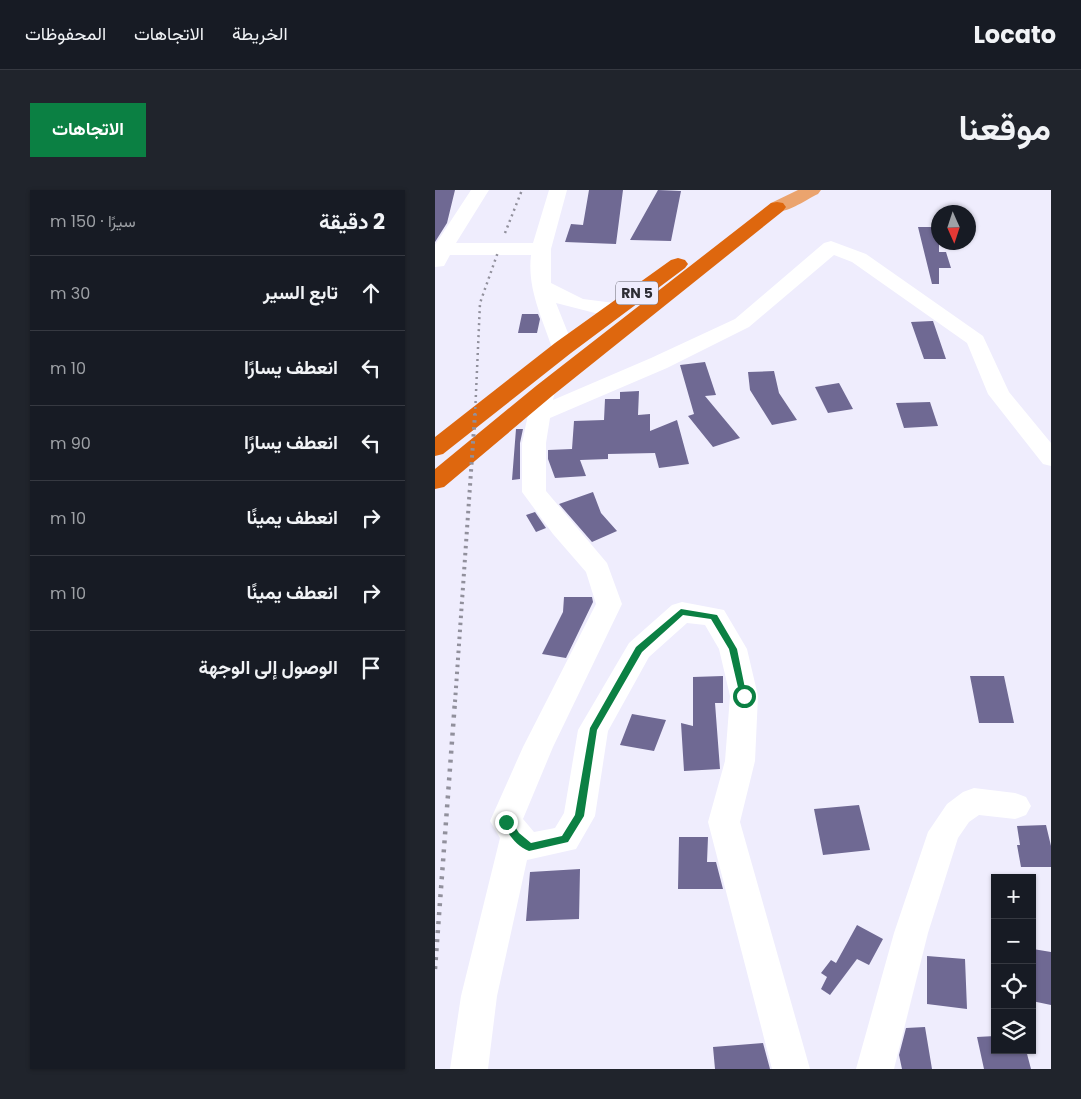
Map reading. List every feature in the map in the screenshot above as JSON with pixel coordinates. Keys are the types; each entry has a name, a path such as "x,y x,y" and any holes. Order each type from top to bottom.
{"highway":[{"name":"RN 5","path":"435,449 615,308 732,230 777,207"},
{"name":"RN 5","path":"435,481 537,403 777,207"}],"main road":[{"name":"RN 5","path":"777,207 812,190"}],"street":[{"path":"438,257 480,190"},
{"path":"559,190 543,249 541,285 563,348"},
{"path":"791,1069 753,919 724,822 740,761 744,696 733,649 714,617 681,612 639,650 593,730 579,816 565,840 529,847 515,836 506,822 538,747 609,604 598,568 562,528 534,492 534,443 537,403 676,356 743,323 831,247 859,258 976,340 999,394 1051,459"},
{"path":"438,257 543,249"},
{"path":"541,285 559,298 575,305 597,309 615,308"},
{"path":"875,1069 911,933 944,832 958,812 974,801 1015,806"},
{"path":"469,1069 479,996 515,836"}],"building":[{"path":"435,190 455,190 447,223 435,242"},
{"path":"589,190 623,190 616,244 565,242 571,224 583,225"},
{"path":"658,190 681,191 671,241 630,240"},
{"path":"918,227 931,227 931,250 946,252 951,268 939,268 939,284 932,284"},
{"path":"522,314 538,314 540,319 537,333 518,333"},
{"path":"933,321 946,359 924,359 911,322"},
{"path":"705,362 716,395 705,396 740,438 713,447 688,416 694,414 680,365"},
{"path":"774,371 779,393 797,420 772,425 750,390 748,372"},
{"path":"839,383 853,409 828,413 815,387"},
{"path":"639,391 638,415 650,414 650,431 677,420 689,464 659,468 655,453 608,454 608,459 580,460 586,476 555,478 548,459 548,450 572,449 574,421 604,420 605,399 620,399 620,392"},
{"path":"930,402 938,426 904,428 896,403"},
{"path":"516,429 523,429 520,443 520,479 512,480"},
{"path":"593,492 601,513 617,531 592,542 559,504"},
{"path":"535,512 546,528 536,532 526,515"},
{"path":"564,597 592,597 593,602 566,658 542,654 563,612"},
{"path":"723,676 723,703 715,703 720,769 684,771 681,723 693,726 693,677"},
{"path":"970,676 1004,676 1014,723 979,723"},
{"path":"632,714 666,720 654,751 620,745"},
{"path":"859,805 870,850 823,855 814,809"},
{"path":"1046,825 1051,846 1051,867 1021,867 1017,845 1020,845 1017,826"},
{"path":"679,837 708,837 707,862 716,862 723,889 678,889"},
{"path":"580,869 579,919 526,921 530,872"},
{"path":"857,925 883,939 869,965 857,959 830,995 821,989 827,977 821,973 831,960 836,963"},
{"path":"1036,950 1051,952 1051,1005 1036,1002"},
{"path":"927,956 965,959 967,1009 927,1004"},
{"path":"925,1027 932,1069 902,1069 899,1055 906,1028"},
{"path":"991,1036 991,1054 1027,1054 1031,1069 984,1069 977,1037"},
{"path":"763,1043 770,1069 715,1069 713,1047"}],"railway":[{"path":"505,233 522,190"},
{"path":"475,415 480,303 498,252"},
{"path":"455,702 475,414"},
{"path":"435,969 455,701"}],"route":[{"path":"506,822 515,836 529,847 565,840 579,816 593,730 639,650 681,612 699,613 714,617 733,649 744,696"}]}
